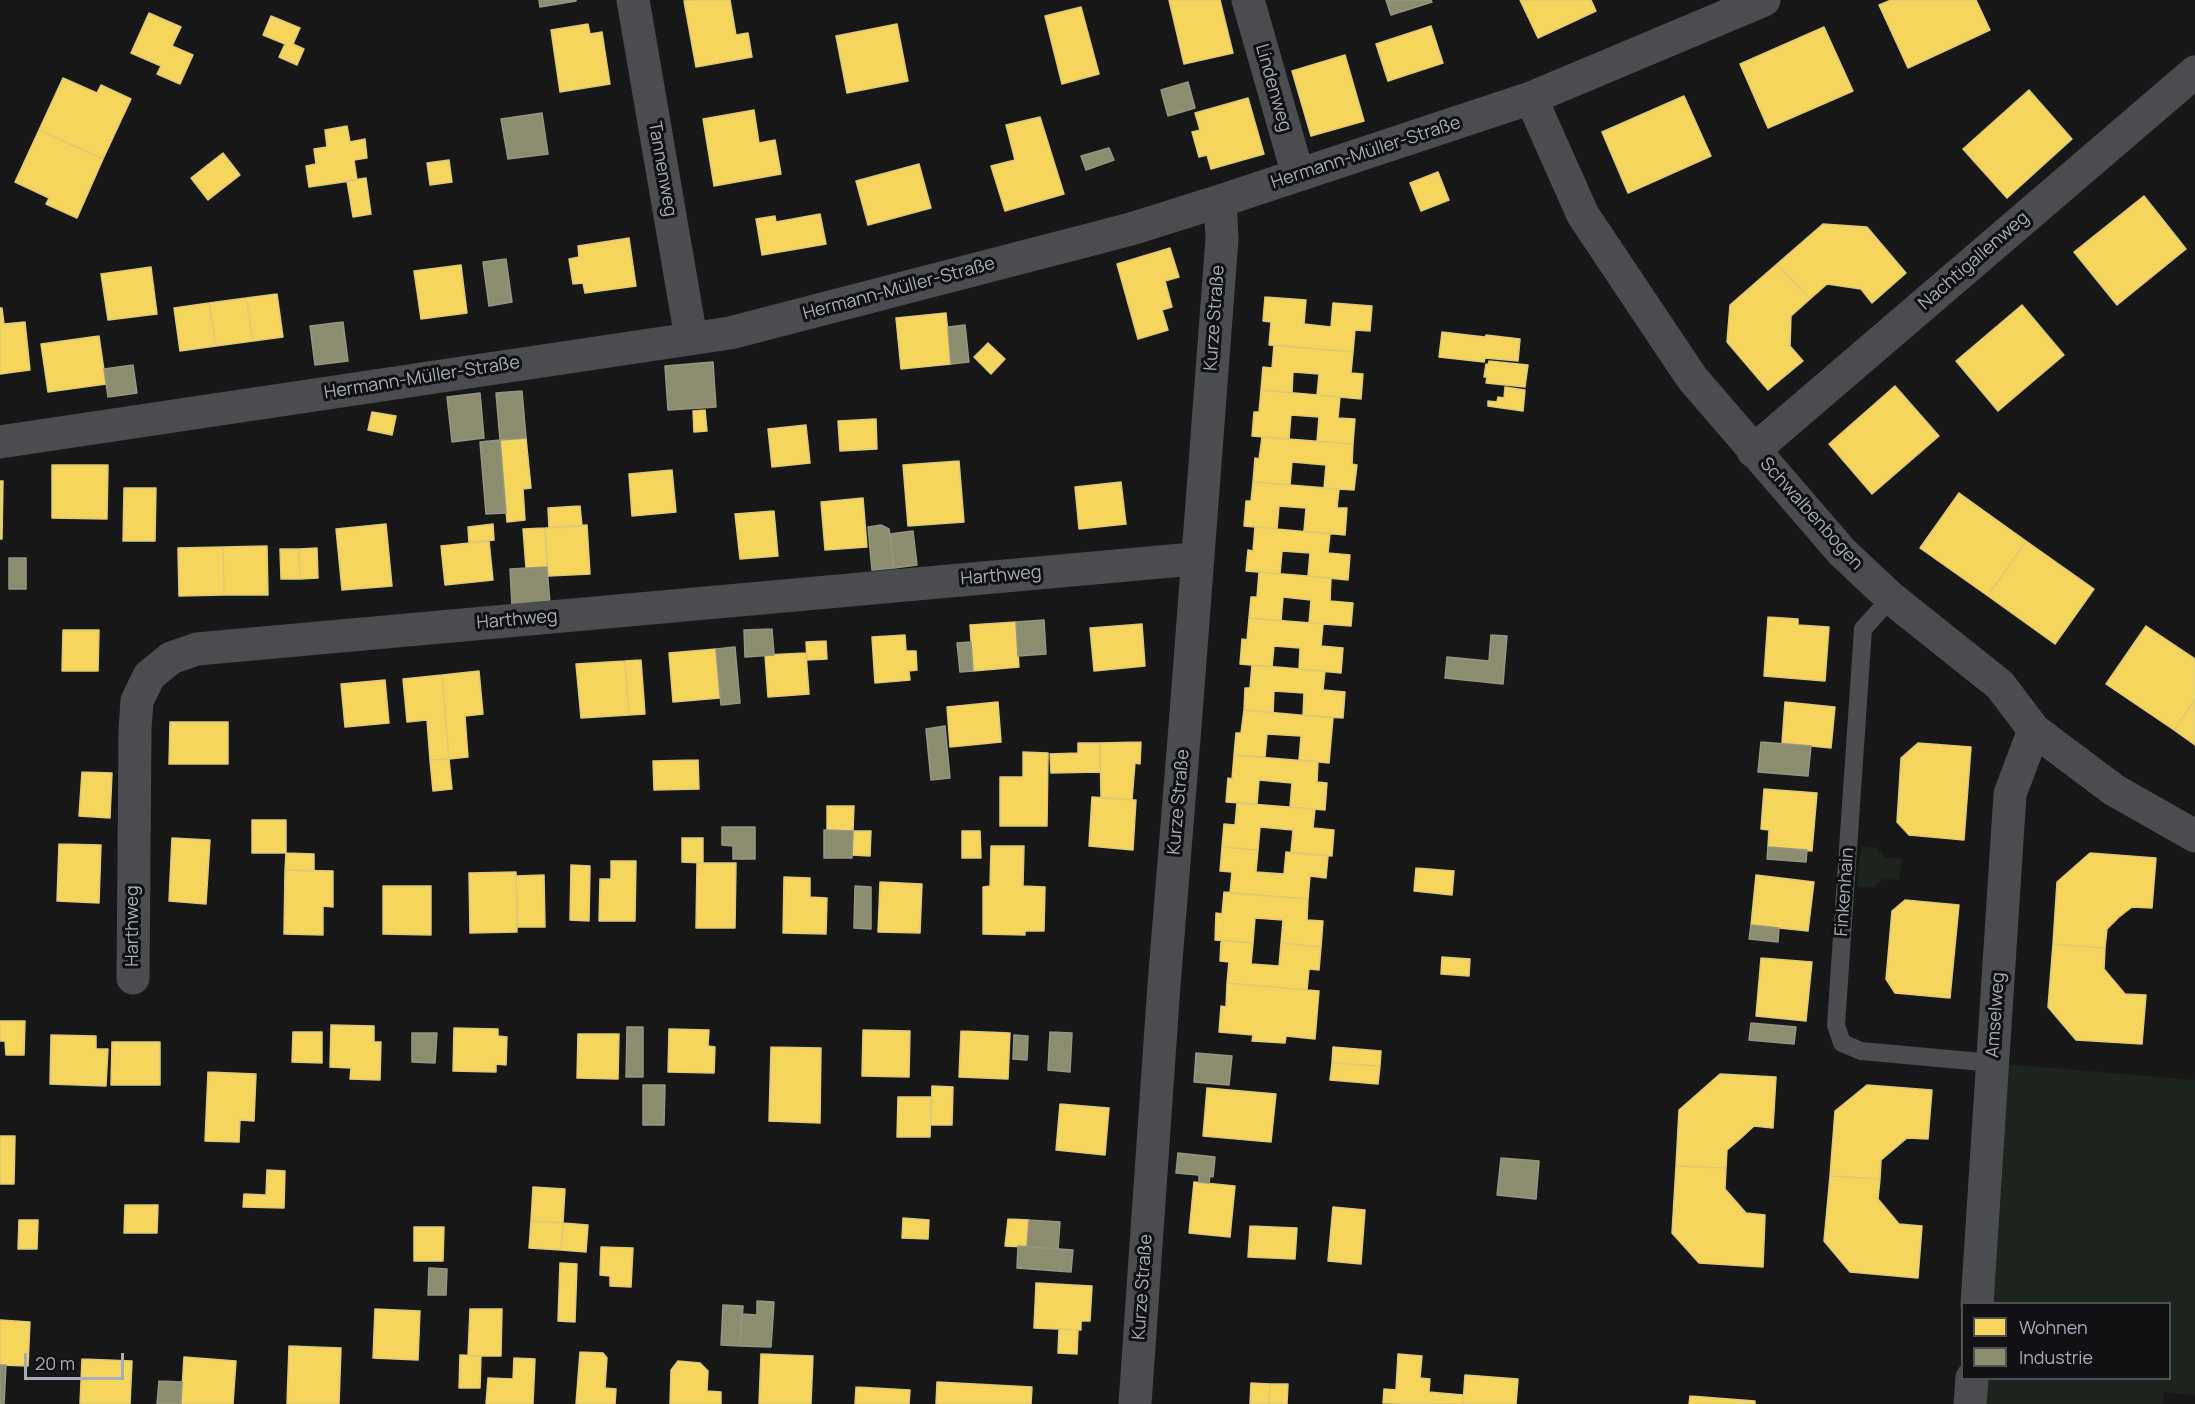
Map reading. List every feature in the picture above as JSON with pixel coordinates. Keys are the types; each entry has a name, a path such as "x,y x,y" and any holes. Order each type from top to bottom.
{"street":[{"name":"Tannenweg","path":"633,0 691,338"},
{"name":"Lindenweg","path":"1248,0 1298,175"},
{"name":"Hermann-Müller-Straße","path":"0,442 730,333 1131,229 1220,201 1531,98 1764,0"},
{"name":"Nachtigallenweg","path":"1753,451 2195,72"},
{"name":"Schwalbenbogen","path":"1531,98 1583,215 1692,378 1842,552 1891,598 2000,686 2034,730 2114,790 2195,836"},
{"name":"Kurze Straße","path":"1135,1404 1163,996 1222,239 1220,201"},
{"name":"Harthweg","path":"133,978 137,701 149,676 171,658 197,649 1182,560 1197,562"},
{"name":"Amselweg","path":"1977,1302 2010,794 2034,730"},
{"path":"1970,1404 1972,1380"}],"lane":[{"name":"Finkenhain","path":"1891,598 1863,629 1836,1025 1842,1043 1861,1051 1993,1063"}],"shaded area":[{"path":"1861,846 1876,848 1884,857 1902,859 1899,880 1884,879 1872,888 1857,886"},
{"path":"1993,1063 2195,1080 2195,1395 2164,1392 2163,1404 1970,1404 1972,1380 2171,1380 2171,1302 1977,1302"}],"building: Wohnen":[{"path":"730,0 736,35 748,33 752,57 696,67 684,1"},
{"path":"1169,0 1220,0 1233,53 1184,64"},
{"path":"1520,0 1591,0 1596,11 1538,38"},
{"path":"1891,0 1976,0 1990,30 1908,68 1879,5"},
{"path":"1081,7 1099,74 1062,84 1045,16"},
{"path":"149,13 181,27 172,46 193,55 180,84 157,74 161,66 131,53"},
{"path":"271,16 300,28 293,44 304,49 297,65 279,57 285,44 263,35"},
{"path":"588,24 590,34 602,32 610,84 560,92 551,30"},
{"path":"897,24 908,81 847,93 836,36"},
{"path":"1431,26 1443,63 1388,81 1376,44"},
{"path":"1824,27 1853,91 1768,128 1740,64"},
{"path":"1345,55 1364,121 1311,136 1292,71"},
{"path":"63,78 97,93 101,85 131,99 103,159 39,130"},
{"path":"2029,90 2072,139 2007,198 1963,149"},
{"path":"1684,96 1711,156 1628,193 1602,132"},
{"path":"1248,98 1264,154 1211,169 1207,155 1199,157 1192,132 1200,130 1195,113"},
{"path":"754,110 759,143 775,140 781,174 714,186 703,119"},
{"path":"1040,117 1064,194 1005,211 991,166 1015,160 1006,125"},
{"path":"347,126 350,142 365,139 367,158 354,160 357,180 309,187 306,166 316,164 314,149 327,147 325,130"},
{"path":"39,130 103,159 77,218 46,204 49,198 15,182"},
{"path":"223,153 240,175 208,200 191,178"},
{"path":"449,160 452,182 430,185 427,163"},
{"path":"919,164 931,208 868,225 856,181"},
{"path":"1438,172 1449,200 1421,211 1410,183"},
{"path":"366,178 371,214 353,217 347,181"},
{"path":"2144,196 2186,249 2117,305 2074,252"},
{"path":"820,214 826,244 762,255 756,219 775,216 776,222"},
{"path":"1823,224 1867,227 1906,273 1872,303 1861,289 1827,284 1810,299 1777,264"},
{"path":"629,238 636,286 585,293 583,283 573,284 569,259 579,257 578,246"},
{"path":"1170,248 1179,277 1165,281 1172,307 1162,310 1168,330 1138,339 1117,264"},
{"path":"1777,264 1810,299 1791,316 1790,346 1803,361 1768,390 1727,342 1730,305"},
{"path":"461,265 467,313 421,319 414,271"},
{"path":"151,267 157,314 108,320 101,274"},
{"path":"277,294 283,337 253,341 246,298"},
{"path":"1265,297 1306,300 1304,324 1331,327 1333,303 1372,306 1370,331 1355,330 1353,352 1269,345 1271,322 1263,321"},
{"path":"246,298 253,341 216,346 209,303"},
{"path":"209,303 216,346 180,351 174,308"},
{"path":"2022,305 2064,355 1998,411 1956,361"},
{"path":"0,308 2,308 4,324 25,322 30,370 0,374"},
{"path":"946,313 951,364 901,369 896,318"},
{"path":"1442,332 1520,339 1518,361 1485,358 1484,362 1439,357"},
{"path":"99,336 106,384 48,392 41,344"},
{"path":"988,343 1005,359 991,374 974,357"},
{"path":"1274,345 1353,352 1351,373 1363,374 1361,399 1317,395 1319,374 1293,372 1292,393 1261,390 1263,367 1272,368"},
{"path":"1489,361 1528,365 1525,387 1486,383 1487,377 1484,377 1486,364 1488,365"},
{"path":"1895,386 1939,436 1872,494 1829,444"},
{"path":"1505,387 1525,390 1523,411 1488,406 1488,401 1497,402 1498,397 1504,398"},
{"path":"1261,390 1340,397 1338,418 1355,419 1353,444 1317,441 1319,417 1291,415 1289,439 1252,436 1254,412 1259,412"},
{"path":"705,410 707,431 694,432 693,411"},
{"path":"372,412 396,416 392,435 368,430"},
{"path":"876,419 877,449 840,451 838,421"},
{"path":"806,425 810,463 772,467 768,429"},
{"path":"1262,437 1353,444 1352,464 1357,465 1354,490 1324,488 1326,465 1292,462 1290,485 1253,482 1255,458 1259,459"},
{"path":"526,438 531,488 523,489 525,520 507,522 500,440"},
{"path":"959,461 964,522 908,526 903,465"},
{"path":"52,465 108,465 107,519 52,518"},
{"path":"672,470 676,512 632,516 629,474"},
{"path":"0,481 3,481 2,539 0,539"},
{"path":"1121,482 1126,524 1079,529 1075,487"},
{"path":"1253,482 1339,489 1337,508 1347,508 1345,535 1304,531 1306,508 1279,506 1277,529 1244,526 1246,501 1251,501"},
{"path":"124,488 156,488 155,541 123,541"},
{"path":"1959,493 2026,541 1988,596 1920,548"},
{"path":"863,498 867,547 825,550 821,502"},
{"path":"580,506 582,526 549,528 548,508"},
{"path":"774,511 778,556 740,559 735,514"},
{"path":"386,524 392,586 342,590 336,529"},
{"path":"493,524 494,540 469,543 468,527"},
{"path":"587,525 590,574 548,576 545,528"},
{"path":"1255,527 1330,534 1328,553 1350,555 1348,580 1308,576 1310,553 1282,551 1280,574 1246,571 1248,550 1253,551"},
{"path":"545,528 547,567 526,568 523,529"},
{"path":"489,541 493,580 445,585 441,546"},
{"path":"2026,541 2094,589 2055,644 1988,596"},
{"path":"267,546 268,595 224,595 223,547"},
{"path":"223,547 224,595 179,596 178,548"},
{"path":"317,548 318,578 300,579 299,549"},
{"path":"280,549 299,549 300,579 281,579"},
{"path":"1259,572 1331,578 1330,601 1353,603 1351,626 1309,623 1311,600 1283,597 1281,621 1249,618 1251,597 1257,597"},
{"path":"1768,617 1798,619 1798,625 1829,627 1825,681 1764,676"},
{"path":"1249,618 1323,624 1321,646 1343,648 1341,673 1299,669 1300,648 1274,646 1272,667 1240,664 1242,639 1247,640"},
{"path":"1016,622 1019,667 973,671 970,625"},
{"path":"1142,624 1145,666 1094,671 1090,628"},
{"path":"2146,626 2195,659 2195,699 2174,730 2106,684"},
{"path":"63,630 99,630 98,671 62,671"},
{"path":"905,635 906,651 916,651 917,670 909,671 910,680 875,683 872,637"},
{"path":"826,641 827,659 807,660 806,642"},
{"path":"716,649 720,698 673,702 669,653"},
{"path":"806,653 809,694 768,697 765,655"},
{"path":"641,660 645,714 629,715 625,661"},
{"path":"625,661 629,715 581,718 576,664"},
{"path":"1252,665 1325,671 1323,690 1345,692 1343,718 1303,715 1304,693 1274,691 1273,713 1244,710 1245,688 1250,688"},
{"path":"479,671 483,714 465,716 468,757 449,759 442,675"},
{"path":"442,675 449,759 430,760 427,720 407,722 403,679"},
{"path":"385,680 389,723 345,727 341,684"},
{"path":"2195,699 2195,745 2174,730"},
{"path":"998,702 1001,742 950,747 947,707"},
{"path":"1785,702 1835,707 1831,748 1782,743"},
{"path":"1244,710 1333,718 1329,763 1299,760 1301,736 1267,734 1265,757 1234,755 1236,733 1241,733"},
{"path":"170,722 228,722 228,764 169,764"},
{"path":"1141,742 1140,764 1135,763 1132,800 1101,798 1100,743"},
{"path":"1078,743 1100,743 1100,772 1051,773 1050,754 1078,753"},
{"path":"1918,743 1971,747 1964,840 1909,835 1897,822 1901,758"},
{"path":"1023,752 1048,753 1047,826 1000,826 1000,777 1023,777"},
{"path":"1234,755 1318,762 1317,782 1327,783 1325,810 1290,807 1292,783 1259,780 1257,804 1226,802 1228,778 1232,779"},
{"path":"449,759 452,789 433,791 430,760"},
{"path":"698,760 699,789 654,790 653,761"},
{"path":"82,772 112,773 110,818 79,816"},
{"path":"1764,789 1817,793 1812,851 1768,847 1769,830 1761,829"},
{"path":"1092,797 1136,800 1133,850 1089,846"},
{"path":"1237,803 1315,809 1313,828 1334,830 1332,856 1291,852 1293,830 1260,827 1258,850 1222,847 1224,824 1235,825"},
{"path":"827,806 854,806 853,831 827,830"},
{"path":"252,820 286,820 286,853 252,853"},
{"path":"853,831 871,831 870,856 852,855"},
{"path":"962,831 980,831 981,858 962,858"},
{"path":"172,838 210,840 206,904 169,901"},
{"path":"682,838 703,838 703,863 682,862"},
{"path":"59,844 101,845 99,903 57,901"},
{"path":"991,846 1024,846 1023,886 1045,887 1044,931 1025,931 1025,935 983,934 983,887 990,886"},
{"path":"1222,847 1258,850 1256,872 1284,874 1286,852 1328,856 1326,878 1310,876 1308,899 1230,893 1232,872 1220,871"},
{"path":"286,853 314,854 314,871 285,870"},
{"path":"2090,853 2156,858 2152,908 2132,907 2119,917 2107,929 2105,948 2053,944 2057,882"},
{"path":"611,861 636,861 635,921 599,921 600,879 611,879"},
{"path":"697,863 736,863 735,928 696,928"},
{"path":"571,865 590,866 589,921 570,920"},
{"path":"1416,868 1454,871 1452,895 1414,891"},
{"path":"285,870 333,871 333,907 323,906 323,935 284,934"},
{"path":"516,872 517,932 470,933 469,873"},
{"path":"544,875 545,927 518,927 516,876"},
{"path":"1756,875 1814,882 1808,931 1751,925"},
{"path":"784,877 810,878 810,897 827,898 826,934 783,933"},
{"path":"880,882 922,884 920,933 878,932"},
{"path":"383,886 431,886 431,935 383,934"},
{"path":"1224,892 1308,899 1307,920 1323,921 1321,947 1281,943 1283,920 1255,918 1253,943 1215,940 1216,913 1222,914"},
{"path":"1905,900 1959,905 1950,998 1895,993 1886,979 1892,911"},
{"path":"1221,940 1253,943 1251,964 1279,966 1281,943 1321,947 1319,970 1309,969 1307,990 1227,983 1229,962 1220,961"},
{"path":"2053,944 2105,948 2104,969 2125,994 2146,995 2142,1044 2076,1040 2048,1007"},
{"path":"1442,957 1470,959 1469,976 1441,974"},
{"path":"1761,958 1812,962 1806,1021 1756,1016"},
{"path":"1227,983 1319,991 1315,1039 1286,1036 1285,1043 1252,1041 1253,1035 1219,1032 1221,1006 1226,1007"},
{"path":"0,1021 25,1021 24,1055 6,1055 5,1041 0,1041"},
{"path":"331,1025 374,1026 374,1042 381,1042 380,1080 350,1079 351,1068 330,1067"},
{"path":"454,1028 498,1029 498,1036 507,1037 506,1065 496,1064 496,1072 453,1071"},
{"path":"669,1029 709,1030 708,1046 715,1047 714,1073 668,1072"},
{"path":"863,1030 910,1031 909,1077 862,1076"},
{"path":"961,1031 1010,1033 1008,1079 959,1077"},
{"path":"293,1032 322,1032 322,1063 292,1062"},
{"path":"578,1034 619,1034 618,1079 577,1078"},
{"path":"51,1035 96,1036 96,1049 108,1049 106,1086 50,1084"},
{"path":"112,1042 160,1042 160,1085 111,1085"},
{"path":"771,1047 821,1048 820,1123 769,1121"},
{"path":"1333,1047 1381,1051 1380,1066 1332,1063"},
{"path":"1332,1063 1380,1066 1378,1084 1330,1080"},
{"path":"208,1072 256,1074 254,1121 240,1120 239,1142 205,1141"},
{"path":"1720,1074 1776,1077 1773,1128 1754,1126 1727,1150 1726,1168 1676,1166 1679,1110"},
{"path":"1867,1085 1932,1090 1928,1139 1907,1138 1881,1160 1880,1179 1830,1176 1835,1111"},
{"path":"932,1086 953,1087 952,1125 931,1125"},
{"path":"1207,1088 1276,1094 1271,1142 1203,1136"},
{"path":"898,1097 931,1097 930,1137 897,1137"},
{"path":"1060,1104 1109,1108 1105,1155 1056,1150"},
{"path":"0,1136 15,1136 14,1184 0,1184"},
{"path":"1676,1166 1726,1168 1725,1189 1746,1213 1765,1215 1763,1267 1699,1263 1672,1233"},
{"path":"267,1170 285,1171 284,1208 243,1207 244,1194 266,1195"},
{"path":"1830,1176 1880,1179 1878,1199 1899,1224 1922,1226 1918,1278 1850,1272 1824,1241"},
{"path":"1194,1182 1235,1186 1230,1237 1189,1233"},
{"path":"533,1187 565,1189 563,1223 531,1221"},
{"path":"125,1205 158,1205 157,1233 124,1233"},
{"path":"1333,1207 1365,1210 1361,1264 1328,1261"},
{"path":"903,1218 929,1220 928,1239 902,1238"},
{"path":"1008,1219 1029,1220 1027,1247 1005,1246"},
{"path":"19,1220 38,1220 37,1249 18,1249"},
{"path":"531,1221 563,1223 561,1250 529,1248"},
{"path":"563,1223 588,1225 586,1252 561,1250"},
{"path":"1250,1226 1297,1228 1295,1259 1248,1257"},
{"path":"414,1227 444,1227 443,1261 414,1261"},
{"path":"601,1247 633,1248 631,1287 610,1286 610,1276 600,1275"},
{"path":"560,1263 577,1264 575,1322 558,1321"},
{"path":"1036,1283 1092,1286 1090,1321 1081,1321 1081,1330 1034,1328"},
{"path":"375,1309 420,1311 418,1360 373,1358"},
{"path":"470,1309 502,1309 501,1356 468,1356"},
{"path":"0,1320 30,1322 28,1366 0,1365"},
{"path":"1059,1329 1078,1330 1077,1354 1058,1353"},
{"path":"289,1346 341,1348 339,1404 287,1404"},
{"path":"580,1352 603,1353 607,1358 605,1388 616,1389 615,1404 576,1404"},
{"path":"761,1354 813,1356 811,1404 759,1404"},
{"path":"1398,1354 1422,1356 1420,1378 1430,1379 1429,1392 1463,1395 1463,1404 1383,1403 1384,1389 1396,1390"},
{"path":"460,1355 481,1356 480,1388 459,1388"},
{"path":"184,1357 236,1361 233,1404 181,1404"},
{"path":"514,1358 535,1359 533,1404 486,1404 488,1378 513,1379"},
{"path":"82,1359 132,1361 130,1404 80,1404"},
{"path":"678,1361 700,1363 708,1371 707,1391 721,1392 721,1404 670,1404 671,1370"},
{"path":"1465,1375 1518,1379 1516,1404 1463,1404"},
{"path":"937,1382 1032,1387 1031,1404 936,1404"},
{"path":"1251,1383 1270,1384 1269,1404 1250,1404"},
{"path":"1270,1384 1288,1384 1287,1404 1269,1404"},
{"path":"856,1387 910,1390 909,1404 855,1404"},
{"path":"1690,1396 1755,1401 1755,1404 1689,1404"}],"building: Industrie":[{"path":"539,0 576,0 576,1 540,7"},
{"path":"1386,0 1431,0 1432,2 1391,15"},
{"path":"1188,82 1195,108 1168,116 1161,90"},
{"path":"542,113 548,154 508,159 501,119"},
{"path":"1109,148 1114,160 1086,170 1081,156"},
{"path":"506,259 512,302 489,306 483,262"},
{"path":"343,322 348,361 315,365 310,326"},
{"path":"965,325 969,362 951,364 948,327"},
{"path":"713,362 716,407 668,410 665,366"},
{"path":"133,365 137,393 108,397 104,369"},
{"path":"522,391 526,438 500,440 496,393"},
{"path":"480,393 484,438 452,442 447,397"},
{"path":"500,440 506,513 486,514 480,442"},
{"path":"881,525 889,529 894,568 872,570 868,527"},
{"path":"913,531 917,565 894,568 890,534"},
{"path":"9,558 26,558 26,589 9,589"},
{"path":"547,567 550,604 512,606 510,569"},
{"path":"1044,620 1046,654 1018,656 1016,622"},
{"path":"772,629 774,655 745,657 744,630"},
{"path":"1491,635 1507,636 1503,684 1445,678 1447,657 1489,661"},
{"path":"971,642 973,671 960,672 957,643"},
{"path":"735,647 740,703 721,705 716,649"},
{"path":"945,726 950,778 931,780 926,729"},
{"path":"1761,742 1811,746 1808,776 1758,772"},
{"path":"722,827 755,827 755,859 733,859 733,846 722,845"},
{"path":"824,830 853,831 852,858 824,858"},
{"path":"1768,847 1807,850 1806,862 1767,859"},
{"path":"855,886 871,887 871,929 854,928"},
{"path":"1751,925 1779,928 1778,942 1749,939"},
{"path":"1751,1023 1796,1027 1794,1044 1749,1040"},
{"path":"627,1027 643,1027 643,1077 626,1077"},
{"path":"1050,1032 1072,1033 1070,1072 1048,1070"},
{"path":"412,1033 437,1033 435,1063 412,1062"},
{"path":"1014,1035 1028,1036 1027,1060 1013,1059"},
{"path":"1196,1053 1232,1056 1229,1085 1194,1082"},
{"path":"643,1085 665,1085 664,1125 643,1125"},
{"path":"1178,1153 1215,1157 1213,1177 1210,1176 1209,1183 1199,1182 1199,1175 1176,1173"},
{"path":"1501,1158 1539,1161 1536,1199 1497,1195"},
{"path":"1029,1220 1060,1222 1058,1249 1027,1247"},
{"path":"1018,1246 1073,1250 1071,1272 1017,1268"},
{"path":"429,1268 447,1269 446,1295 428,1295"},
{"path":"757,1301 774,1302 771,1347 740,1346 742,1314 757,1315"},
{"path":"723,1305 743,1306 740,1346 721,1345"},
{"path":"0,1365 6,1365 4,1404 0,1404"},
{"path":"159,1381 182,1382 181,1404 157,1404"}]}
